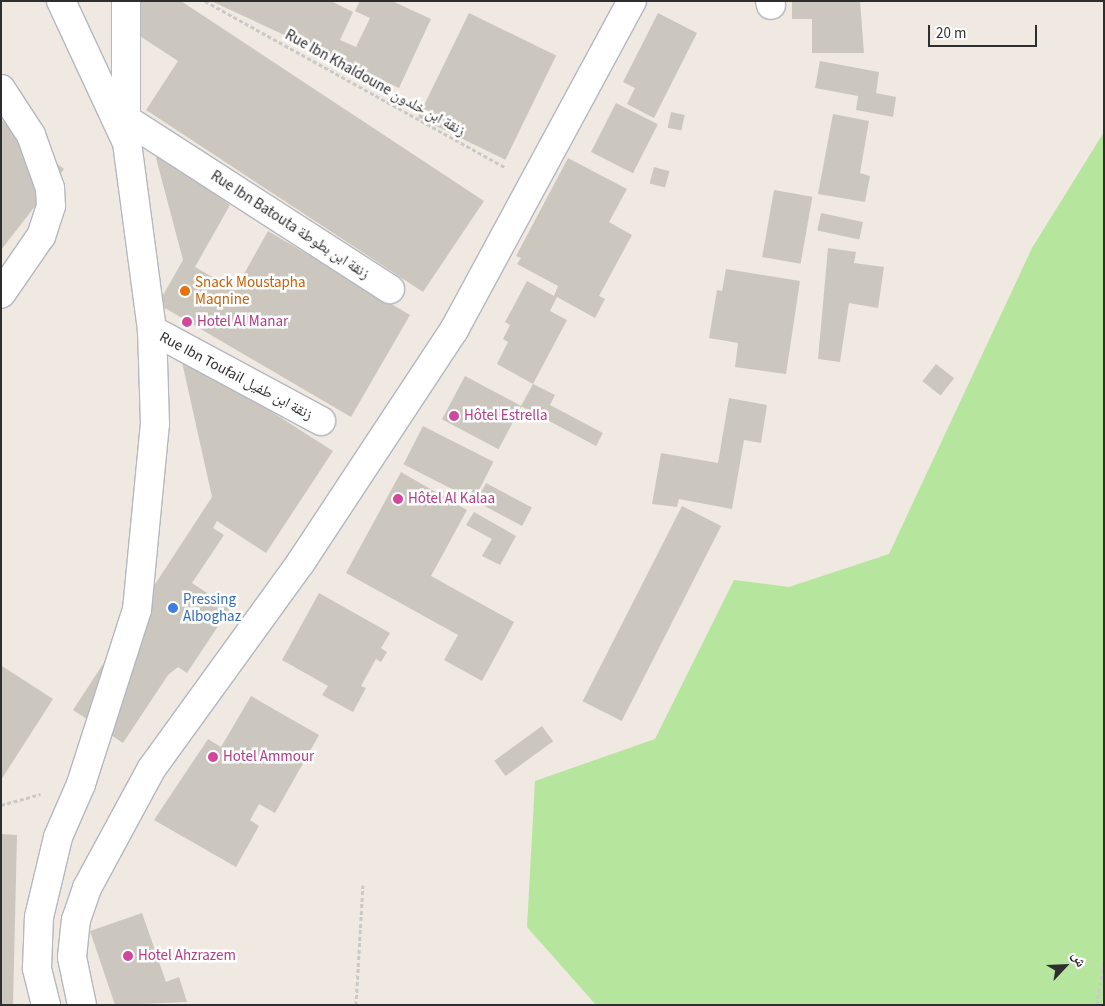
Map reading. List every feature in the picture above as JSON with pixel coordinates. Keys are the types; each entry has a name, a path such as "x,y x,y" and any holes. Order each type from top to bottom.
{"street":[{"path":"61,1 126,131"},
{"path":"46,1005 38,968 39,917 47,880 138,610 155,424 152,330 126,131 126,1"},
{"path":"82,1005 72,957 76,920 87,888 152,768 344,498 454,330 535,184 632,1"},
{"path":"1,89 31,135 50,188 51,206 41,236 1,294"},
{"name":"Rue Ibn Batouta زنقة ابن بطوطة","path":"126,131 390,289"},
{"name":"Rue Ibn Toufail زنقة ابن طفيل","path":"152,330 321,421"}],"path":[{"name":"Rue Ibn Khaldoune زنقة ابن خلدون","path":"205,1 535,184"},
{"path":"356,1005 363,885"},
{"path":"1097,1005 1104,961"}],"green space":[{"path":"1104,132 1104,1005 596,1005 527,927 535,781 655,739 734,580 789,587 889,554 1032,248"}],"building":[{"path":"138,1 181,1 484,201 423,292 146,110 178,61 123,25"},
{"path":"211,1 331,1 353,12 340,40 356,47 370,18 355,11 360,1 392,1 431,19 399,88"},
{"path":"792,1 860,1 864,53 812,53 812,19 792,19"},
{"path":"469,13 556,56 505,160 418,117"},
{"path":"658,13 697,33 654,118 627,104 635,88 623,82"},
{"path":"820,61 879,72 876,93 896,97 893,117 856,110 858,96 815,88"},
{"path":"616,103 658,124 633,173 591,152"},
{"path":"671,112 685,115 681,131 668,128"},
{"path":"833,114 869,121 860,173 870,176 865,202 818,194"},
{"path":"1,120 64,169 1,250"},
{"path":"159,154 230,205 195,267 235,290 268,231 410,315 351,417 158,304 183,260 156,158"},
{"path":"568,158 627,189 609,222 632,235 599,296 605,299 595,318 557,297 550,311 567,320 533,384 497,364 508,342 503,339 510,325 505,322 527,281 554,296 558,286 517,264 521,258 516,256"},
{"path":"654,167 669,171 665,188 650,183"},
{"path":"774,190 812,197 801,264 762,257"},
{"path":"821,213 863,222 859,240 817,231"},
{"path":"828,248 856,252 854,263 884,267 878,308 849,303 840,362 818,359"},
{"path":"726,269 800,281 786,374 735,367 738,343 709,338 717,290 722,291"},
{"path":"180,353 333,451 266,553 217,521 213,528 224,535 192,583 230,608 187,673 178,667 168,675 123,743 73,710 212,497"},
{"path":"936,364 954,378 941,395 922,381"},
{"path":"465,376 522,406 499,449 442,419"},
{"path":"533,384 555,395 550,405 603,433 596,446 521,406"},
{"path":"729,398 767,405 761,443 744,440 732,509 679,499 677,507 652,504 661,453 718,463"},
{"path":"423,426 493,462 474,500 403,464"},
{"path":"401,472 467,510 431,576 514,622 482,681 444,660 458,635 346,573"},
{"path":"486,483 532,507 522,526 476,502"},
{"path":"682,506 721,526 622,721 583,701"},
{"path":"474,512 516,536 500,565 482,556 492,539 466,525"},
{"path":"319,593 390,633 381,648 387,652 381,662 376,659 361,686 366,688 353,712 322,695 328,686 282,660"},
{"path":"1,667 53,699 1,780"},
{"path":"251,696 319,735 275,813 259,804 250,820 259,826 236,867 154,820 208,739 221,747"},
{"path":"542,726 553,741 505,776 494,761"},
{"path":"1,834 17,835 13,1005 1,1005"},
{"name":"Hotel Ahzrazem","path":"142,913 166,982 179,977 187,1002 115,1005 90,931"}],"place":[{"name":"Snack Moustapha Maqnine","path":"185,291"},
{"name":"Hotel Al Manar","path":"187,322"},
{"name":"Hôtel Estrella","path":"454,416"},
{"name":"Hôtel Al Kalaa","path":"398,499"},
{"name":"Pressing Alboghaz","path":"173,608"},
{"name":"Hotel Ammour","path":"213,757"},
{"name":"Hotel Ahzrazem","path":"128,956"}]}
